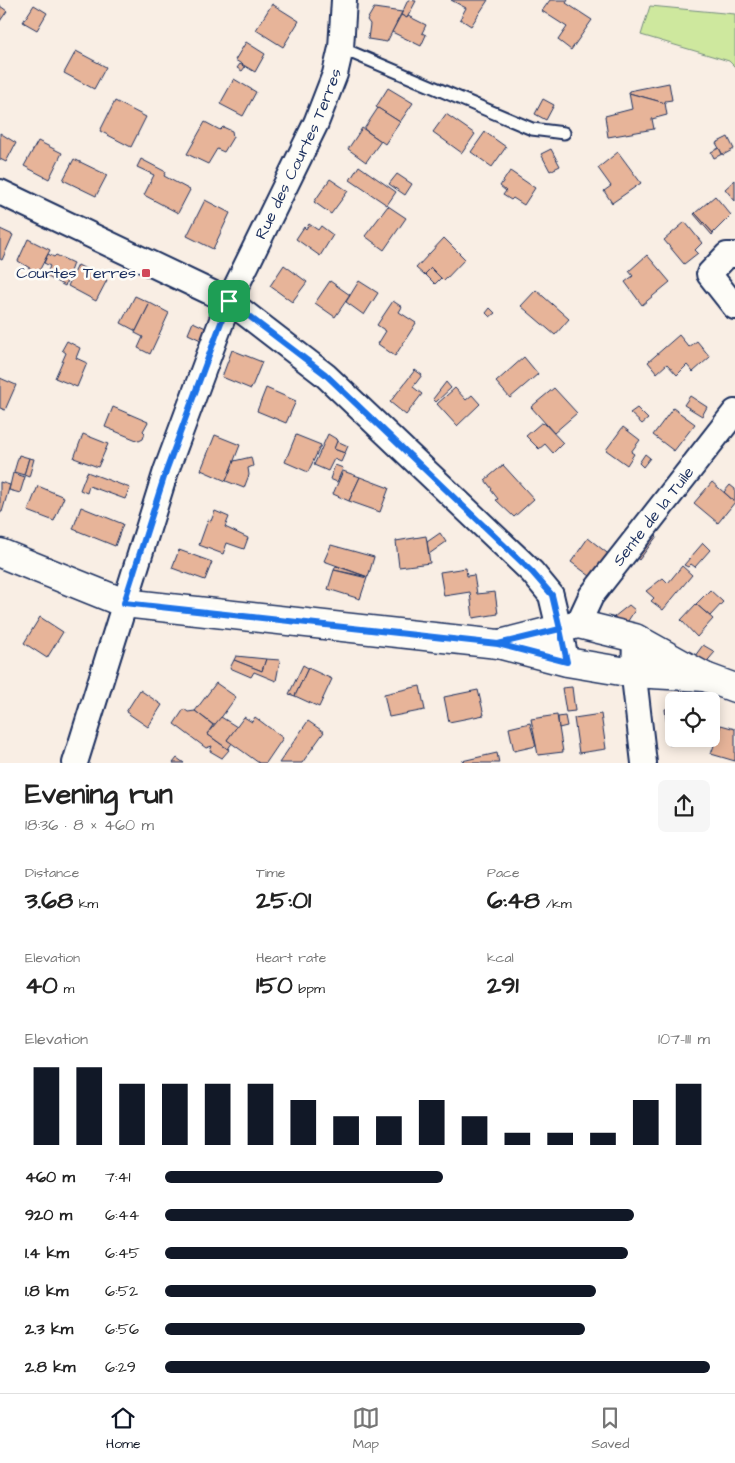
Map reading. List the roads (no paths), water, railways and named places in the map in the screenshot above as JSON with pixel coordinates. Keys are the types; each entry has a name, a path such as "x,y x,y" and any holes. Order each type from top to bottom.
{"street":[{"name":"Rue des Courtes Terres","path":"75,763 166,471 229,301 316,123 335,74 342,48 344,0"},
{"path":"0,192 229,301 325,374 532,572 552,595 569,626 567,662"},
{"path":"734,303 709,274 726,255 735,255"},
{"name":"Sente de la Tuile","path":"569,626 735,412"},
{"path":"0,553 127,595 498,644 567,662 633,673 705,677"},
{"path":"498,644 569,626 635,638 705,677 735,688"},
{"path":"635,638 633,673 644,763"}],"lane":[{"path":"342,48 532,129 564,133"}],"place":[{"name":"Courtes Terres","path":"146,273"}]}
